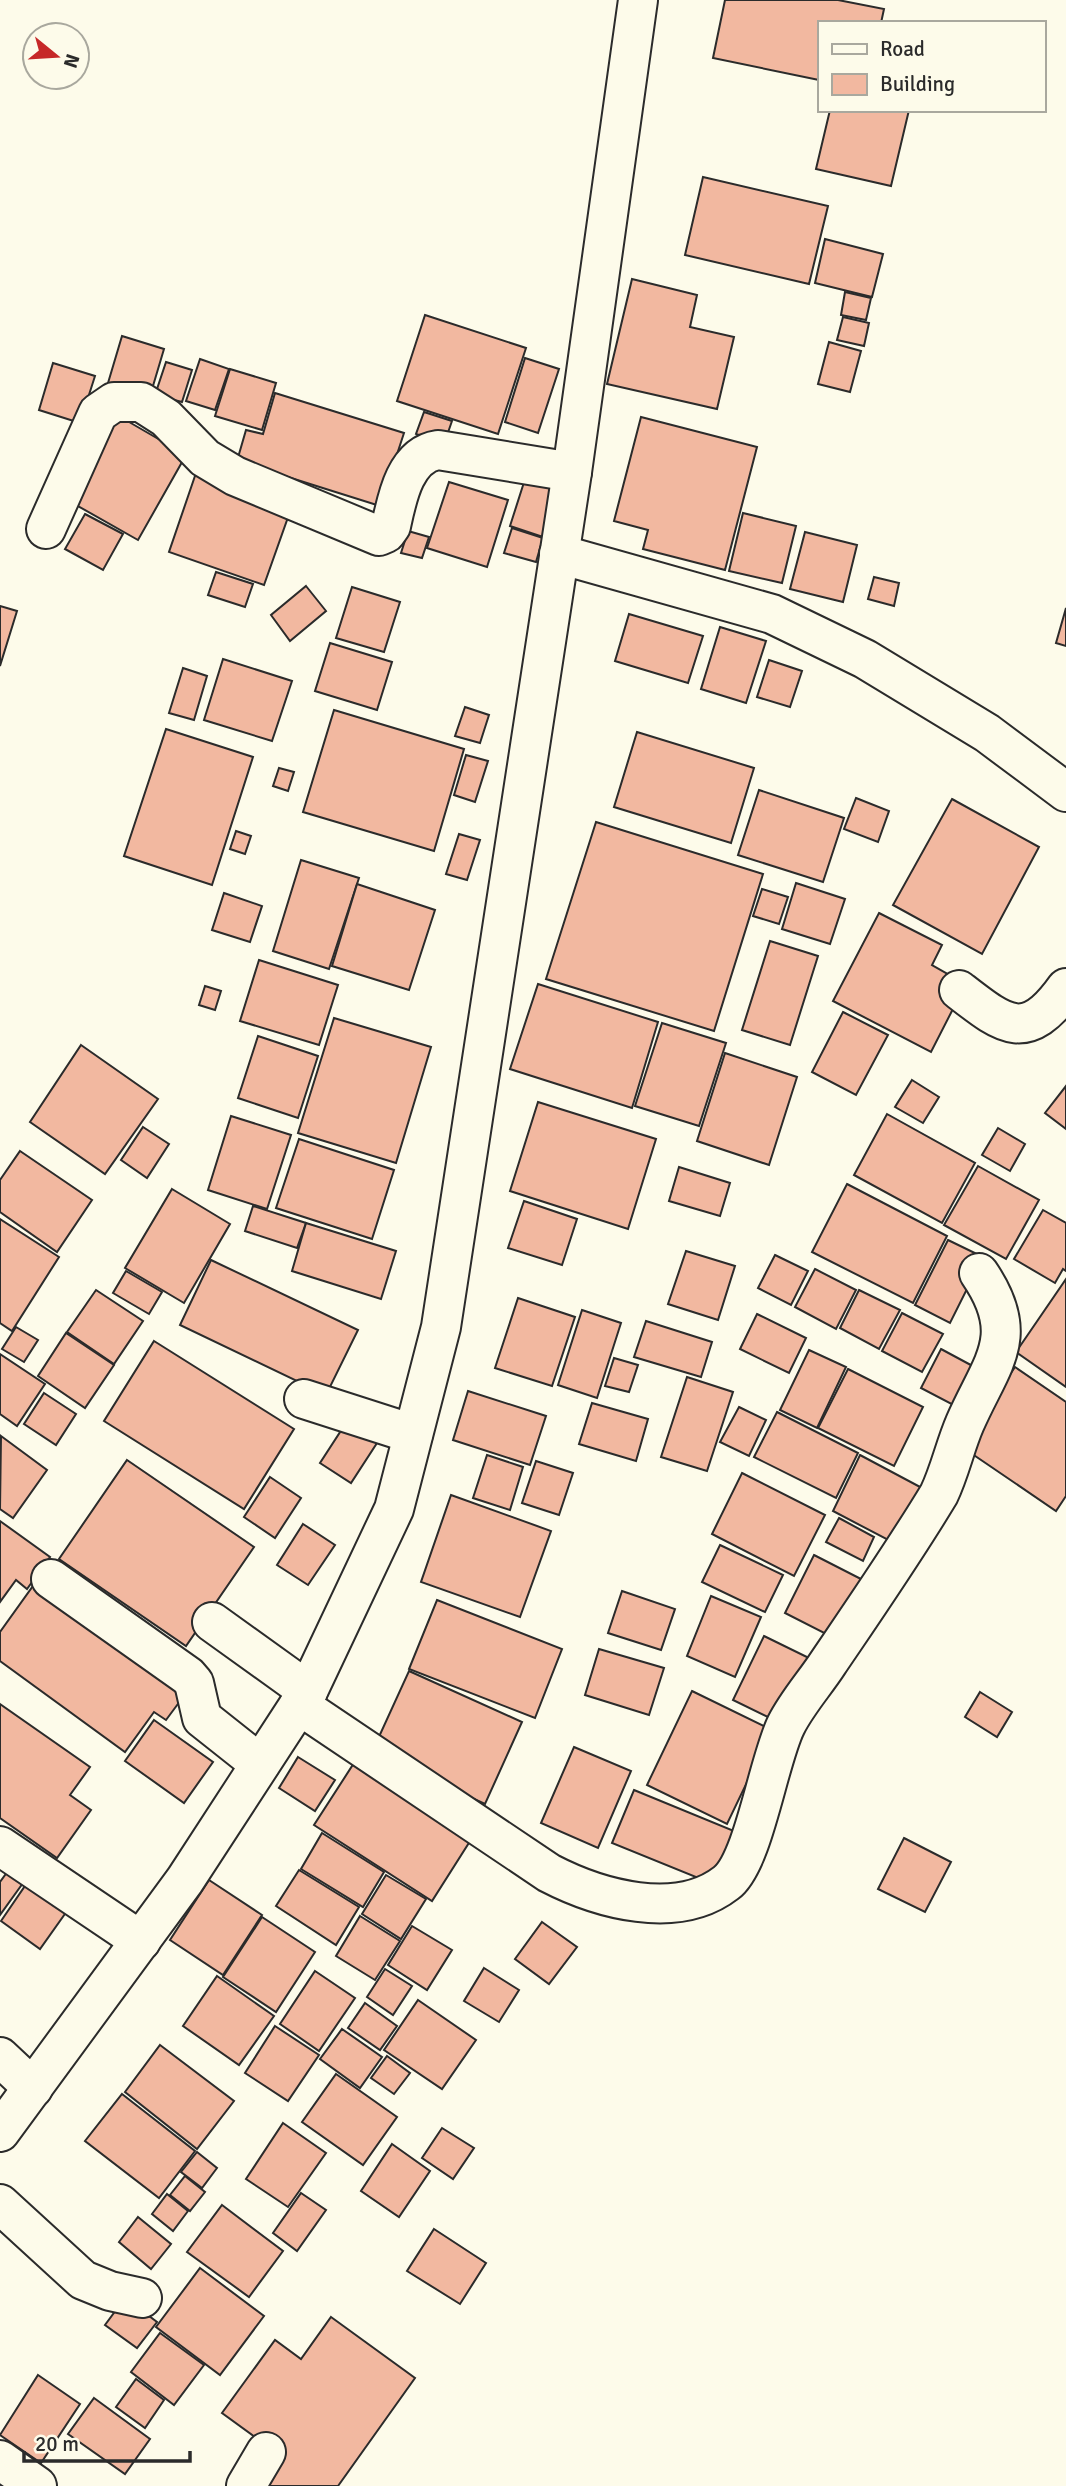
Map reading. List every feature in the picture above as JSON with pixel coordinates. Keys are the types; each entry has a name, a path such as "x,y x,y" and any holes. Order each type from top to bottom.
{"street":[{"path":"0,2132 141,1941 304,1698 394,1509 441,1327 572,472 638,0"},
{"path":"46,529 98,413 114,402 128,400 141,402 166,418 205,458 235,476 379,536 386,533 391,526 411,467 426,452 438,450 572,472"},
{"path":"559,554 772,614 865,659 987,733 1066,792"},
{"path":"959,990 997,1020 1017,1026 1035,1021 1054,1004 1066,988"},
{"path":"212,1622 304,1698 549,1873 573,1886 619,1900 658,1902 692,1899 729,1882 752,1834 760,1801 786,1725 939,1494 951,1468 964,1424 988,1381 1000,1347 1001,1327 994,1296 979,1273"},
{"path":"304,1399 413,1434"},
{"path":"51,1578 188,1676 194,1683 202,1718 260,1764"},
{"path":"0,1846 141,1941"},
{"path":"0,2057 33,2088"},
{"path":"0,2204 83,2280 110,2291 142,2298"},
{"path":"246,2486 266,2452"},
{"path":"0,2460 37,2486"}],"building":[{"path":"725,0 838,0 884,9 881,21 818,21 818,80 713,58"},
{"path":"830,112 909,112 891,186 816,169"},
{"path":"703,177 828,206 809,284 685,255"},
{"path":"825,239 883,254 872,297 815,283"},
{"path":"632,279 697,295 690,327 734,337 717,409 607,384"},
{"path":"845,292 871,298 866,320 841,315"},
{"path":"425,315 526,348 498,434 397,401"},
{"path":"843,317 869,323 864,346 837,340"},
{"path":"122,336 164,349 150,396 108,383"},
{"path":"829,342 861,351 850,392 818,384"},
{"path":"525,358 559,369 538,433 505,422"},
{"path":"200,359 229,369 215,410 186,401"},
{"path":"166,362 192,370 182,402 155,395"},
{"path":"53,363 95,376 80,423 39,410"},
{"path":"230,369 276,383 262,430 215,416"},
{"path":"275,393 404,433 380,506 237,461 246,430 263,434"},
{"path":"424,412 452,421 444,444 416,434"},
{"path":"117,415 186,455 138,540 69,501"},
{"path":"641,417 757,447 725,570 643,549 648,530 614,521"},
{"path":"196,473 292,506 264,585 169,552"},
{"path":"526,476 559,487 543,537 510,526"},
{"path":"449,482 508,500 487,567 427,548"},
{"path":"743,513 796,526 782,583 729,571"},
{"path":"85,514 123,534 103,570 65,549"},
{"path":"512,528 543,538 536,562 504,553"},
{"path":"408,531 429,537 422,558 401,553"},
{"path":"805,532 857,545 843,602 790,589"},
{"path":"216,572 253,584 245,607 208,595"},
{"path":"874,577 899,583 894,606 868,599"},
{"path":"306,586 326,611 290,641 271,615"},
{"path":"352,587 400,602 384,652 336,638"},
{"path":"0,606 17,611 0,666"},
{"path":"1066,608 1066,646 1056,643"},
{"path":"629,614 703,636 688,683 615,661"},
{"path":"720,627 766,641 746,703 701,689"},
{"path":"330,643 392,662 377,710 315,691"},
{"path":"223,659 292,681 272,741 204,720"},
{"path":"769,660 802,671 790,707 757,697"},
{"path":"183,668 207,676 194,720 169,713"},
{"path":"465,707 489,715 480,743 455,736"},
{"path":"334,710 464,749 434,851 303,812"},
{"path":"166,729 253,757 212,885 124,856"},
{"path":"637,732 754,768 731,843 614,807"},
{"path":"466,755 488,761 475,802 454,795"},
{"path":"279,768 294,772 288,791 273,786"},
{"path":"759,790 844,818 823,882 738,855"},
{"path":"856,798 889,811 878,842 844,829"},
{"path":"952,799 1039,847 982,954 893,905"},
{"path":"596,822 763,874 714,1031 546,979"},
{"path":"236,831 251,836 245,854 230,849"},
{"path":"459,834 480,840 467,880 446,874"},
{"path":"301,860 359,878 329,969 273,951"},
{"path":"796,883 845,899 830,944 782,929"},
{"path":"357,884 435,910 409,990 332,966"},
{"path":"762,889 788,897 779,924 753,916"},
{"path":"224,893 262,906 250,942 212,930"},
{"path":"879,913 942,945 932,965 951,976 956,1003 931,1052 833,1001"},
{"path":"770,941 818,956 790,1045 742,1030"},
{"path":"259,960 338,985 319,1045 240,1021"},
{"path":"538,984 658,1022 632,1108 510,1069"},
{"path":"205,986 221,991 215,1010 199,1005"},
{"path":"843,1012 888,1035 856,1095 812,1072"},
{"path":"334,1018 431,1047 396,1163 298,1133"},
{"path":"662,1023 726,1043 699,1126 635,1106"},
{"path":"258,1036 318,1056 298,1118 238,1098"},
{"path":"81,1045 158,1099 105,1174 30,1122"},
{"path":"725,1053 797,1077 769,1165 697,1141"},
{"path":"912,1080 939,1097 923,1123 895,1107"},
{"path":"1066,1086 1066,1129 1045,1113"},
{"path":"538,1102 656,1139 628,1229 510,1191"},
{"path":"887,1114 975,1163 942,1223 854,1175"},
{"path":"231,1116 291,1135 267,1209 208,1190"},
{"path":"143,1127 169,1144 147,1178 121,1160"},
{"path":"998,1128 1025,1144 1010,1171 982,1155"},
{"path":"299,1139 394,1170 372,1239 276,1208"},
{"path":"20,1151 92,1200 57,1252 0,1212 0,1180"},
{"path":"978,1166 1039,1200 1006,1259 944,1225"},
{"path":"679,1167 730,1183 720,1216 669,1201"},
{"path":"847,1184 947,1236 913,1303 812,1252"},
{"path":"172,1189 230,1224 184,1303 125,1268"},
{"path":"524,1201 577,1219 562,1265 508,1248"},
{"path":"253,1206 306,1223 297,1248 245,1231"},
{"path":"1043,1210 1066,1223 1066,1271 1063,1269 1055,1283 1014,1259"},
{"path":"0,1219 59,1257 12,1331 0,1323"},
{"path":"306,1223 396,1251 381,1299 292,1271"},
{"path":"948,1240 983,1257 950,1323 915,1305"},
{"path":"686,1251 735,1266 718,1320 668,1304"},
{"path":"775,1255 808,1271 791,1305 758,1288"},
{"path":"211,1260 358,1330 326,1395 180,1325"},
{"path":"815,1269 856,1290 836,1329 795,1307"},
{"path":"126,1271 162,1292 149,1314 113,1293"},
{"path":"1066,1279 1066,1387 1016,1352"},
{"path":"96,1290 143,1321 114,1364 67,1332"},
{"path":"859,1290 900,1310 879,1349 840,1328"},
{"path":"518,1298 575,1317 552,1386 495,1368"},
{"path":"582,1310 621,1323 597,1398 558,1385"},
{"path":"902,1313 943,1334 922,1372 882,1351"},
{"path":"757,1314 806,1338 789,1373 740,1349"},
{"path":"646,1321 712,1342 701,1377 634,1357"},
{"path":"16,1327 38,1340 24,1362 2,1349"},
{"path":"66,1333 114,1365 85,1408 38,1376"},
{"path":"154,1341 294,1429 244,1509 104,1421"},
{"path":"941,1349 982,1371 961,1409 921,1388"},
{"path":"809,1350 846,1367 817,1428 780,1410"},
{"path":"0,1354 45,1384 17,1426 0,1414"},
{"path":"614,1358 638,1365 629,1392 605,1386"},
{"path":"1015,1367 1066,1402 1066,1496 1056,1511 962,1447"},
{"path":"848,1369 923,1407 894,1466 818,1428"},
{"path":"687,1377 733,1392 707,1471 661,1457"},
{"path":"468,1391 546,1416 530,1465 453,1440"},
{"path":"44,1393 76,1414 56,1445 24,1424"},
{"path":"592,1403 648,1419 636,1461 579,1444"},
{"path":"739,1407 766,1420 749,1456 720,1442"},
{"path":"777,1412 858,1453 836,1498 754,1457"},
{"path":"346,1423 377,1443 351,1483 320,1463"},
{"path":"1,1436 47,1470 13,1518 0,1509"},
{"path":"487,1455 523,1467 510,1510 473,1498"},
{"path":"860,1455 922,1488 894,1543 833,1511"},
{"path":"127,1460 254,1547 186,1646 59,1559"},
{"path":"536,1461 573,1473 559,1515 522,1503"},
{"path":"742,1473 825,1515 794,1576 712,1534"},
{"path":"270,1477 301,1498 275,1538 244,1517"},
{"path":"451,1495 551,1531 520,1617 421,1582"},
{"path":"839,1518 874,1537 863,1561 826,1542"},
{"path":"0,1521 50,1557 27,1589 16,1580 0,1602"},
{"path":"303,1524 335,1545 308,1585 277,1565"},
{"path":"720,1545 783,1575 765,1612 702,1582"},
{"path":"814,1555 861,1579 832,1637 785,1613"},
{"path":"38,1579 189,1689 166,1720 154,1712 125,1752 0,1661 0,1632"},
{"path":"622,1591 675,1609 661,1650 608,1633"},
{"path":"711,1596 761,1617 735,1677 687,1656"},
{"path":"437,1600 562,1649 535,1718 409,1669"},
{"path":"764,1636 811,1659 780,1723 733,1700"},
{"path":"599,1649 664,1668 649,1715 585,1695"},
{"path":"409,1671 522,1722 485,1804 372,1752"},
{"path":"692,1691 772,1730 727,1824 647,1785"},
{"path":"980,1692 1012,1712 997,1737 965,1717"},
{"path":"0,1704 90,1767 70,1795 91,1810 57,1858 0,1818"},
{"path":"154,1720 213,1762 184,1803 125,1761"},
{"path":"574,1747 631,1771 598,1848 541,1823"},
{"path":"298,1757 335,1780 315,1811 279,1788"},
{"path":"354,1763 472,1838 432,1901 314,1825"},
{"path":"634,1790 734,1831 713,1884 612,1843"},
{"path":"322,1833 384,1872 363,1907 301,1869"},
{"path":"904,1838 951,1862 925,1912 878,1889"},
{"path":"299,1870 359,1907 336,1945 276,1906"},
{"path":"8,1871 23,1883 0,1915 0,1882"},
{"path":"386,1875 426,1899 401,1939 362,1914"},
{"path":"209,1880 262,1915 223,1975 170,1940"},
{"path":"27,1883 67,1911 40,1949 1,1921"},
{"path":"360,1916 400,1941 375,1980 336,1956"},
{"path":"262,1917 315,1952 276,2012 223,1977"},
{"path":"542,1922 577,1947 549,1984 515,1959"},
{"path":"412,1926 452,1950 427,1990 388,1965"},
{"path":"484,1968 519,1990 499,2022 464,2001"},
{"path":"385,1969 412,1986 393,2015 367,1997"},
{"path":"315,1971 355,1998 319,2051 280,2024"},
{"path":"217,1976 274,2016 239,2065 183,2026"},
{"path":"418,2000 476,2040 442,2089 384,2050"},
{"path":"365,2003 397,2026 380,2050 348,2028"},
{"path":"275,2026 319,2055 288,2101 245,2073"},
{"path":"342,2029 382,2057 360,2088 320,2059"},
{"path":"160,2045 234,2101 197,2149 125,2092"},
{"path":"387,2056 410,2073 394,2094 371,2078"},
{"path":"336,2074 397,2117 363,2165 302,2122"},
{"path":"122,2094 195,2151 159,2198 85,2141"},
{"path":"283,2123 326,2153 288,2207 246,2179"},
{"path":"442,2128 474,2148 453,2179 422,2158"},
{"path":"392,2144 430,2171 399,2217 361,2191"},
{"path":"197,2152 217,2168 202,2188 181,2172"},
{"path":"185,2176 205,2192 190,2211 170,2195"},
{"path":"301,2193 326,2210 297,2251 273,2233"},
{"path":"167,2194 188,2211 173,2231 152,2214"},
{"path":"222,2205 283,2251 249,2297 187,2252"},
{"path":"138,2217 171,2244 151,2269 119,2242"},
{"path":"434,2229 486,2263 460,2304 407,2271"},
{"path":"200,2268 264,2316 220,2375 156,2327"},
{"path":"125,2298 157,2322 137,2348 105,2325"},
{"path":"331,2317 415,2378 338,2486 269,2486 266,2484 284,2458 222,2413 275,2340 301,2359"},
{"path":"160,2333 204,2365 174,2405 131,2372"},
{"path":"38,2375 80,2404 41,2463 0,2435"},
{"path":"136,2379 164,2400 145,2428 116,2407"},
{"path":"94,2398 150,2439 125,2474 68,2434"}]}
